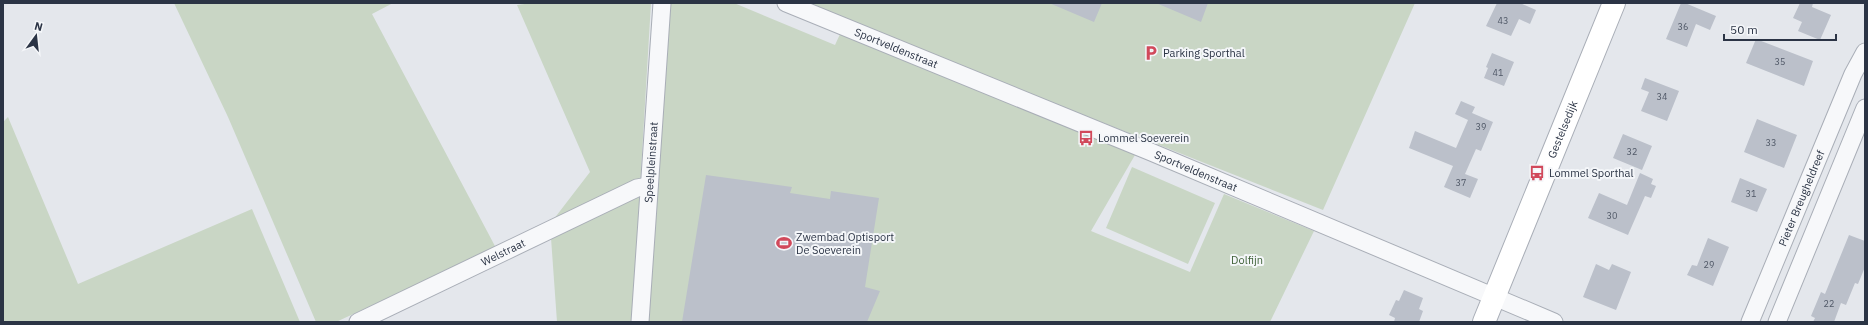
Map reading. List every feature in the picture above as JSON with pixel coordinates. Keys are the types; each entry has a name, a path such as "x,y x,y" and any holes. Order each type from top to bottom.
{"main road":[{"name":"Gestelsedijk","path":"1484,322 1614,3"}],"street":[{"name":"Speelpleinstraat","path":"640,322 662,3"},
{"name":"Sportveldenstraat","path":"786,3 1152,152 1554,322"},
{"name":"Pieter Breugheldreef","path":"1750,322 1859,77 1865,52"},
{"path":"1777,322 1865,108"},
{"name":"Welstraat","path":"358,322 637,188 649,186"}],"green space":[{"path":"174,3 393,3 372,14 496,248 336,322 316,322 228,117"},
{"path":"532,3 651,3 632,322 557,322 550,224 590,172 517,5"},
{"name":"Dolfijn","path":"671,3 734,3 835,45 841,32 1135,155 1091,231 1190,272 1224,194 1314,231 1270,322 645,322"},
{"path":"805,3 1415,3 1323,210"},
{"path":"8,117 78,284 252,209 300,322 3,322 3,122"},
{"path":"1132,167 1215,203 1188,264 1106,228"}],"building":[{"path":"1049,3 1102,3 1094,22"},
{"path":"1156,3 1208,3 1201,22"},
{"path":"1497,3 1520,3 1536,10 1530,24 1519,19 1511,36 1486,26"},
{"path":"1681,3 1685,3 1716,16 1710,30 1696,24 1687,47 1666,39"},
{"path":"1800,3 1813,3 1812,7 1831,15 1820,40 1798,31 1802,22 1793,18"},
{"path":"1756,39 1813,61 1804,86 1746,63"},
{"path":"1492,53 1514,62 1504,86 1484,78 1488,68 1486,67"},
{"path":"1645,78 1679,91 1667,121 1641,111 1649,92 1641,89"},
{"path":"1461,101 1475,107 1472,113 1493,122 1481,151 1476,149 1465,174 1478,179 1470,198 1444,187 1453,166 1409,148 1415,131 1456,148 1468,120 1455,114"},
{"path":"1757,119 1797,135 1784,168 1744,152"},
{"path":"1623,134 1652,146 1642,170 1613,158"},
{"path":"1640,173 1653,179 1651,184 1656,186 1651,198 1645,196 1628,235 1588,218 1599,193 1627,205"},
{"name":"Zwembad Optisport De Soeverein","path":"706,175 792,187 790,193 830,199 831,191 879,198 865,287 880,291 867,322 682,322"},
{"path":"1740,178 1767,189 1757,212 1731,202"},
{"path":"1849,235 1865,241 1865,267 1858,284 1855,283 1846,305 1841,303 1834,322 1813,322 1815,318 1811,316 1821,292 1825,294"},
{"path":"1708,238 1729,247 1713,286 1687,275 1692,265 1697,266"},
{"path":"1596,264 1609,270 1612,264 1631,272 1616,310 1583,297"},
{"path":"1404,290 1423,298 1419,309 1423,311 1419,322 1394,322 1395,318 1389,315 1396,300 1399,301"}],"place":[{"name":"Parking Sporthal","path":"1151,53"},
{"name":"Lommel Soeverein","path":"1086,138"},
{"name":"Lommel Sporthal","path":"1537,173"},
{"name":"Zwembad Optisport De Soeverein","path":"784,243"}]}
